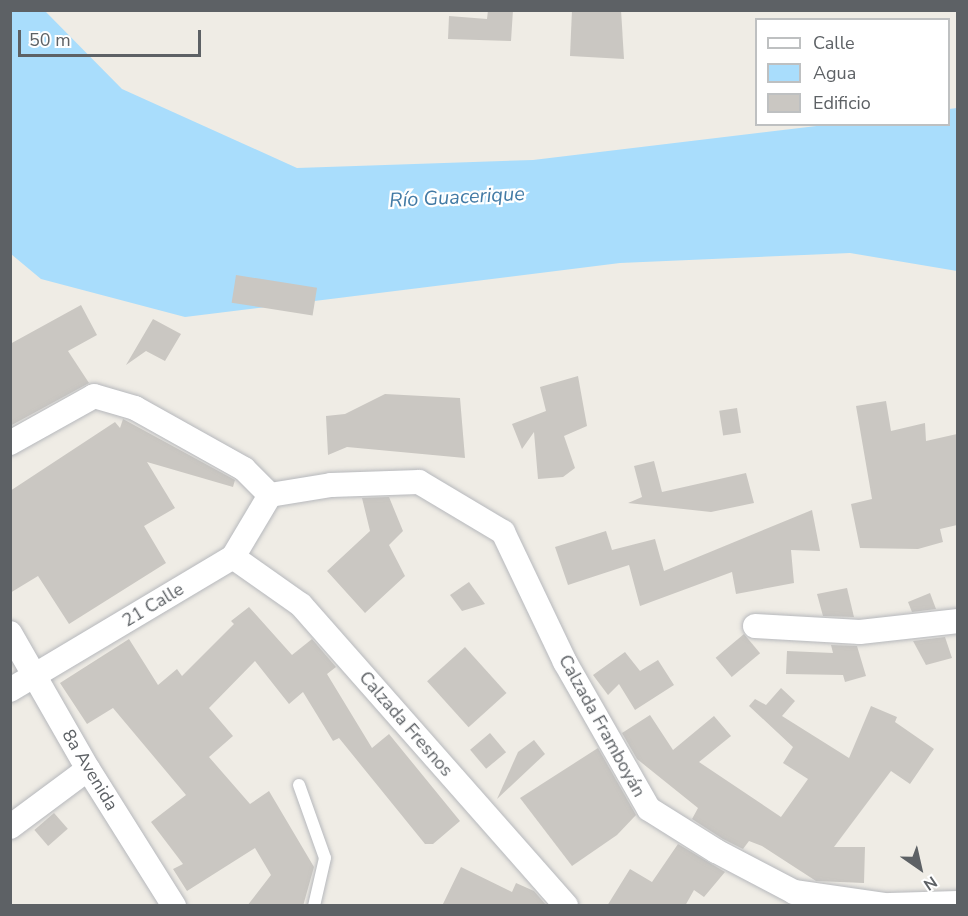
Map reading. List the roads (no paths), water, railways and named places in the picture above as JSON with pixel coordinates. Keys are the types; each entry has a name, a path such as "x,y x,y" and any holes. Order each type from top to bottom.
{"street":[{"path":"10,442 93,396 135,408 244,469 270,495"},
{"name":"Calzada Framboyán","path":"270,495 331,485 419,482 503,532 565,662 649,809 716,851 794,892 891,905 957,903"},
{"name":"21 Calle","path":"10,690 233,557 270,495"},
{"name":"Calzada Fresnos","path":"233,557 301,605 566,906"},
{"path":"755,626 860,632 957,621"},
{"name":"8a Avenida","path":"10,633 88,769 174,906"},
{"path":"10,826 88,769"}],"lane":[{"path":"299,785 325,858 314,906"}],"water":[{"name":"Río Guacerique","path":"10,11 45,11 122,89 297,168 533,160 817,126 950,126 950,109 957,108 957,271 850,253 620,263 185,317 41,279 11,254"}]}
